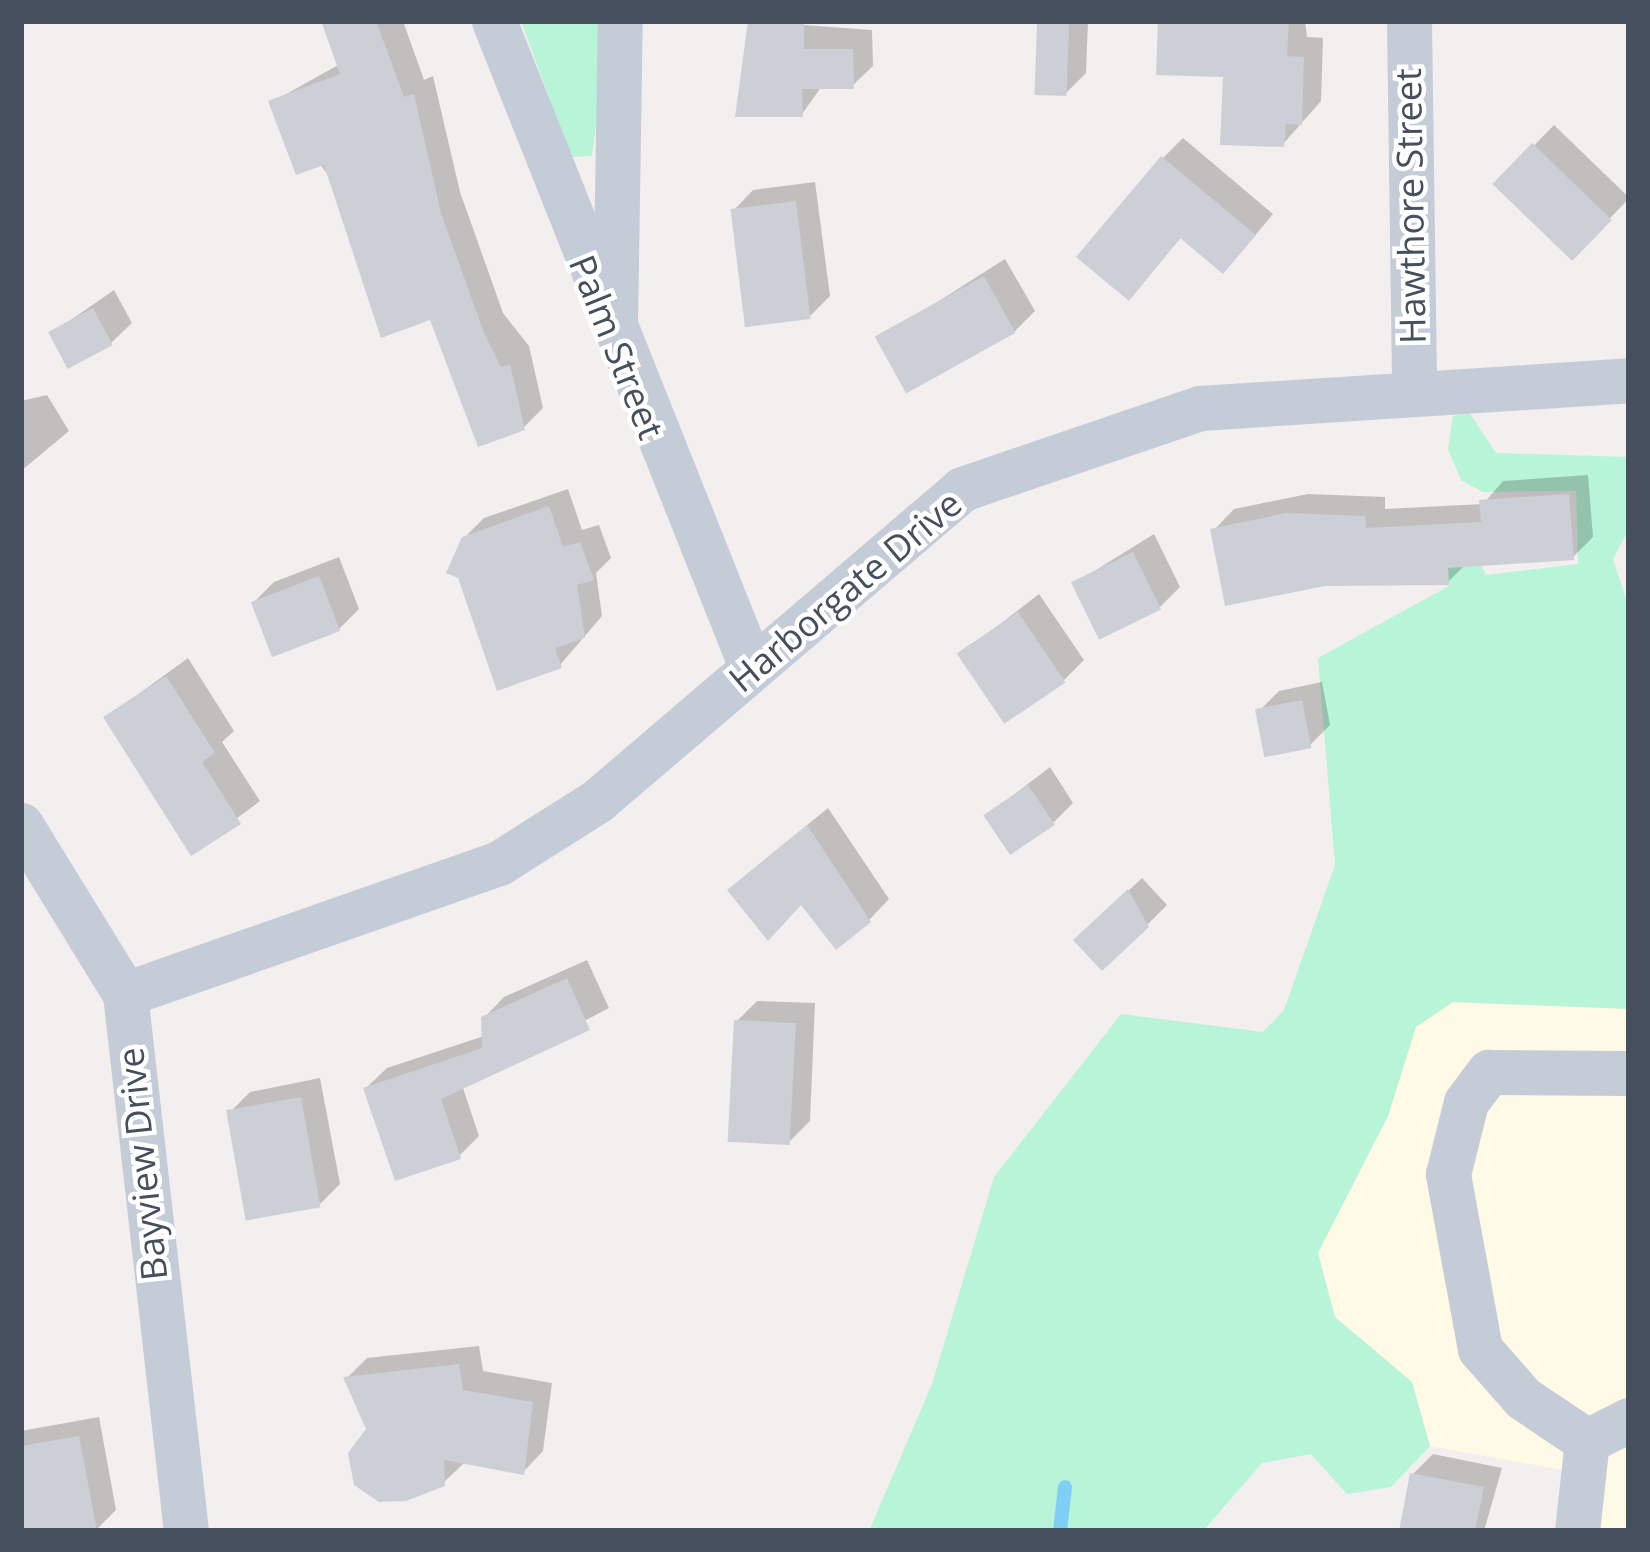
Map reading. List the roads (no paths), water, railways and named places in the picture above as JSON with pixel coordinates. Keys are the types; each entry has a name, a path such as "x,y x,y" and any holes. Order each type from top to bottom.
{"street":[{"name":"Palm Street","path":"494,21 614,344 752,669"},
{"path":"614,344 620,21"},
{"name":"Hawthore Street","path":"1409,21 1414,392"},
{"name":"Harborgate Drive","path":"125,994 499,863 597,801 962,489 1200,408 1629,380"},
{"name":"Bayview Drive","path":"21,825 125,994 186,1531"},
{"path":"1587,1441 1523,1398 1480,1349 1448,1174 1466,1102 1489,1072 1629,1073"},
{"path":"1587,1441 1629,1420"},
{"path":"1577,1531 1587,1441"}],"waterway":[{"path":"1060,1531 1065,1487"}]}
